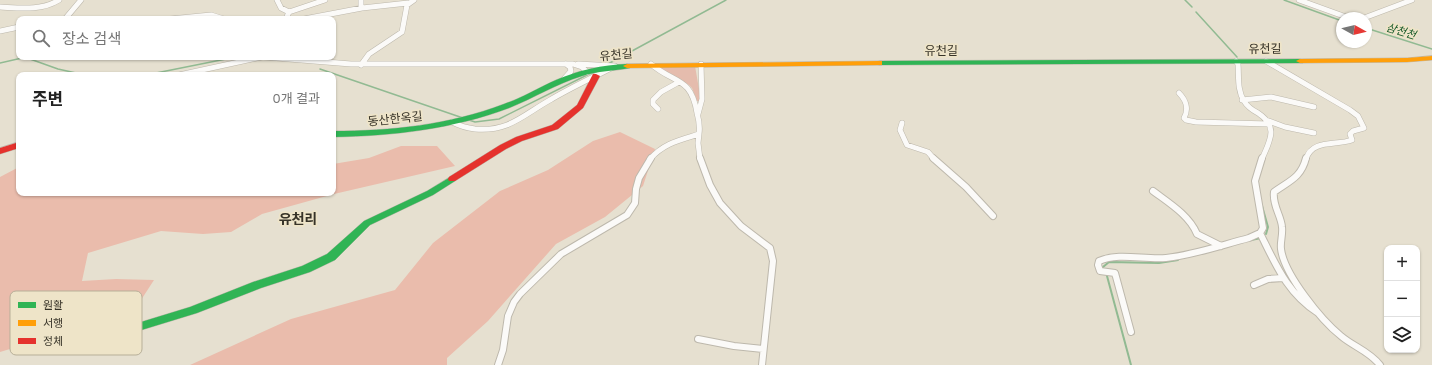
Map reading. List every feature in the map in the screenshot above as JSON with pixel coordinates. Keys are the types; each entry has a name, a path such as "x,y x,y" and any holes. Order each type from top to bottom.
{"street":[{"path":"0,7 34,8 54,4 59,0"},
{"path":"68,16 81,0"},
{"path":"277,0 281,8 289,12 325,0"},
{"path":"361,0 361,8"},
{"path":"320,16 361,8 408,3 414,0"},
{"path":"1299,0 1336,13"},
{"path":"1372,15 1412,0"},
{"path":"361,65 369,54 402,32 408,3"},
{"path":"287,16 289,12"},
{"path":"201,16 214,16"},
{"path":"0,31 16,28"},
{"name":"유천길","path":"456,121 511,104 563,80 587,72 616,66 651,64 1407,60 1432,58"},
{"path":"192,72 243,60"},
{"path":"300,60 361,65 573,64 616,66"},
{"path":"1266,60 1350,110 1358,116 1364,128 1353,131 1350,134 1352,140 1348,142 1335,142 1313,148 1308,152 1302,172 1289,183 1274,192 1272,199 1282,227 1281,251 1290,273 1321,315 1342,336 1372,354 1380,365"},
{"path":"1131,332 1115,273 1100,271 1098,265 1100,261 1109,258 1148,260 1164,259 1249,238 1260,233 1263,228 1255,182 1258,169 1270,138 1271,130 1268,122 1242,100 1238,64 1236,61"},
{"path":"563,80 571,71 570,67 566,64"},
{"path":"573,64 582,67 587,72"},
{"path":"651,64 658,71 688,87 691,91 700,128 697,142 700,159 706,176 725,209 739,223 770,248 773,261 762,349 762,365"},
{"path":"697,116 702,99 701,64"},
{"path":"456,121 461,127 479,129 496,129 512,124 551,99 616,66"},
{"path":"142,327 306,269 331,257 367,223 430,193 503,147 519,139 555,127 580,106 596,76"},
{"path":"658,108 654,104 653,100 662,92 679,82"},
{"path":"1179,93 1186,102 1187,113 1184,118 1186,120 1196,122 1268,122 1314,133"},
{"path":"1242,100 1251,100 1264,97 1314,107"},
{"name":"동산한옥길","path":"336,134 387,133 456,121"},
{"path":"902,123 900,130 907,145 928,152 938,163 966,187 993,216"},
{"path":"498,365 503,350 508,316 520,294 561,254 627,215 635,206 637,186 642,173 658,151 668,143 699,134"},
{"path":"0,151 16,146"},
{"path":"1153,191 1181,212 1194,227 1197,234 1221,246"},
{"path":"1260,233 1290,289 1304,304 1321,315"},
{"path":"1254,285 1268,279 1283,278"},
{"path":"698,339 734,346 762,349"}],"shaded area":[{"path":"656,66 695,66 699,89 699,101 697,101 692,88 689,85"},
{"path":"620,132 655,149 643,186 605,217 556,244 488,321 447,358 447,365 190,365 291,319 395,290 433,243 500,191 548,170 593,141"},
{"path":"401,146 437,146 455,166 336,194 336,164 369,158"},
{"path":"16,169 16,196 327,196 262,214 231,232 203,234 161,231 88,253 82,281 116,279 154,280 142,298 142,291 10,291 10,349 0,352 0,177"}],"waterway":[{"path":"608,64 726,0"},
{"path":"1185,0 1192,7"},
{"name":"삼천천","path":"1284,0 1336,19"},
{"path":"1196,12 1237,57"},
{"name":"삼천천","path":"1372,30 1432,49"},
{"path":"0,63 16,59"},
{"path":"33,60 72,72"},
{"path":"161,72 221,60"},
{"path":"320,69 329,72"},
{"path":"469,120 475,122 499,119 591,73"},
{"path":"336,74 463,118"},
{"path":"1262,206 1268,227 1266,234"},
{"path":"1251,240 1261,238"},
{"path":"1103,267 1109,262 1159,263 1178,260"},
{"path":"1107,276 1131,365"}],"traffic: fast":[{"path":"879,63 1300,61"},
{"path":"336,134 400,131 465,119 507,106 573,76 603,68 627,66"},
{"path":"142,326 193,310 257,285 306,269 331,257 367,223 430,193 452,179"}],"traffic: slow":[{"path":"1300,61 1407,60 1432,58"},
{"path":"627,66 879,63"}],"traffic: jam":[{"path":"452,179 503,147 519,139 555,127 580,106 596,76"},
{"path":"0,151 16,146"}],"district":[{"name":"유천리","path":"298,219"}]}
